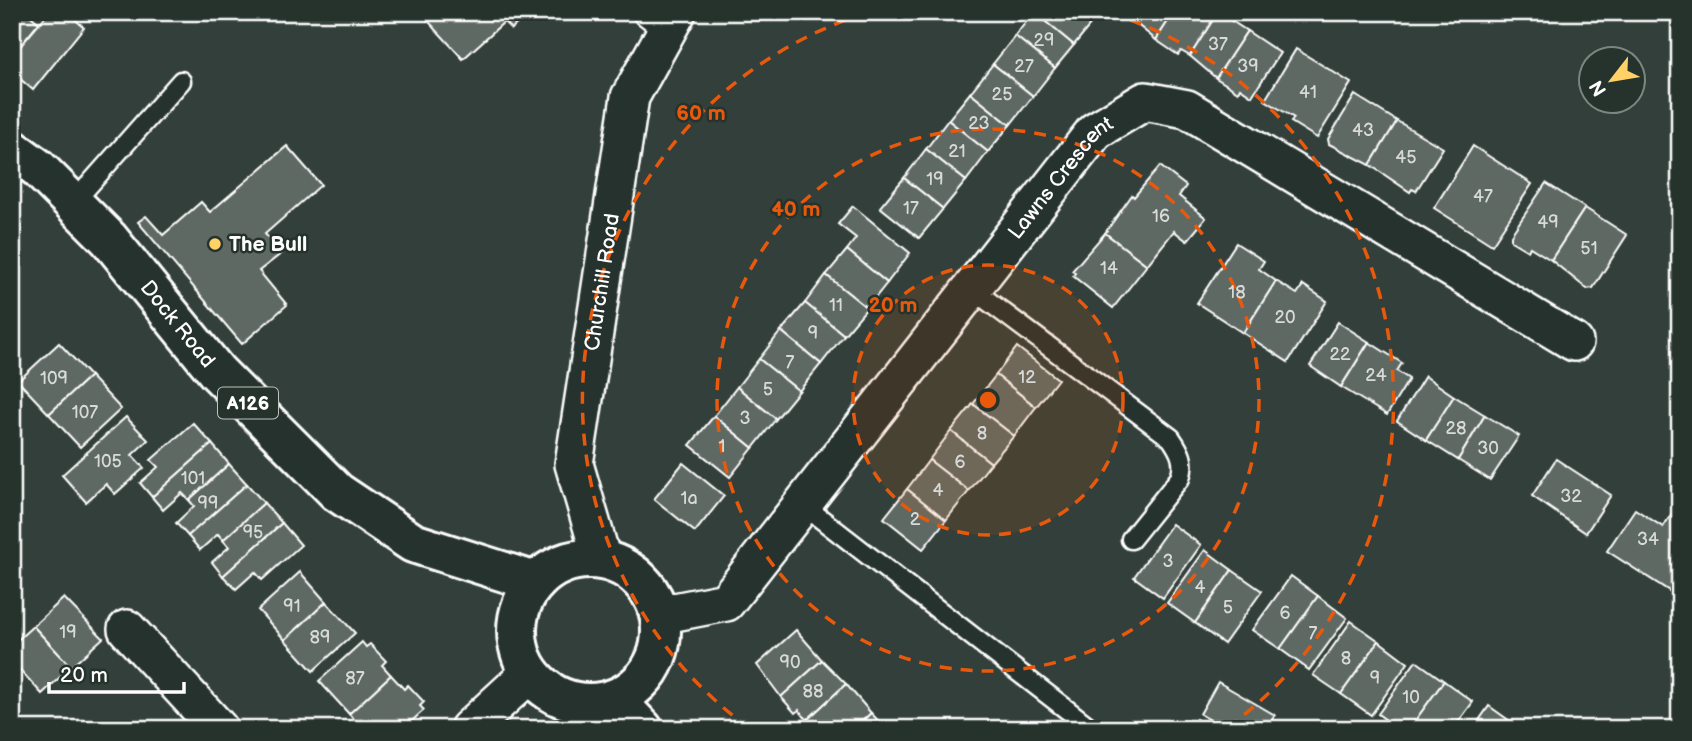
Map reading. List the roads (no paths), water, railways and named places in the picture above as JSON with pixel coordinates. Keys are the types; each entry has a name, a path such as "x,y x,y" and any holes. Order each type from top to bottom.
{"main road":[{"name":"Dock Road","path":"12,149 38,168 109,239 217,372 337,492 413,543 536,582"},
{"path":"579,560 603,560 622,567 639,579 652,595 659,615 661,635 657,656 647,674 633,689 615,699 591,704 568,701 547,690 530,673 519,651 517,626 522,602 536,582 555,567 579,560"},
{"path":"615,699 643,729"}],"street":[{"name":"Churchill Road","path":"603,560 574,464 630,97 661,19"},
{"name":"Lawns Crescent","path":"659,615 726,602 1095,131 1145,102 1187,109 1574,342"},
{"path":"127,629 219,729"},
{"path":"469,729 530,673"}],"lane":[{"path":"73,203 181,81"},
{"path":"972,289 1171,438 1180,450 1185,467 1180,478 1131,538"},
{"path":"803,505 1092,729"}],"place":[{"name":"The Bull","path":"215,244"}]}
